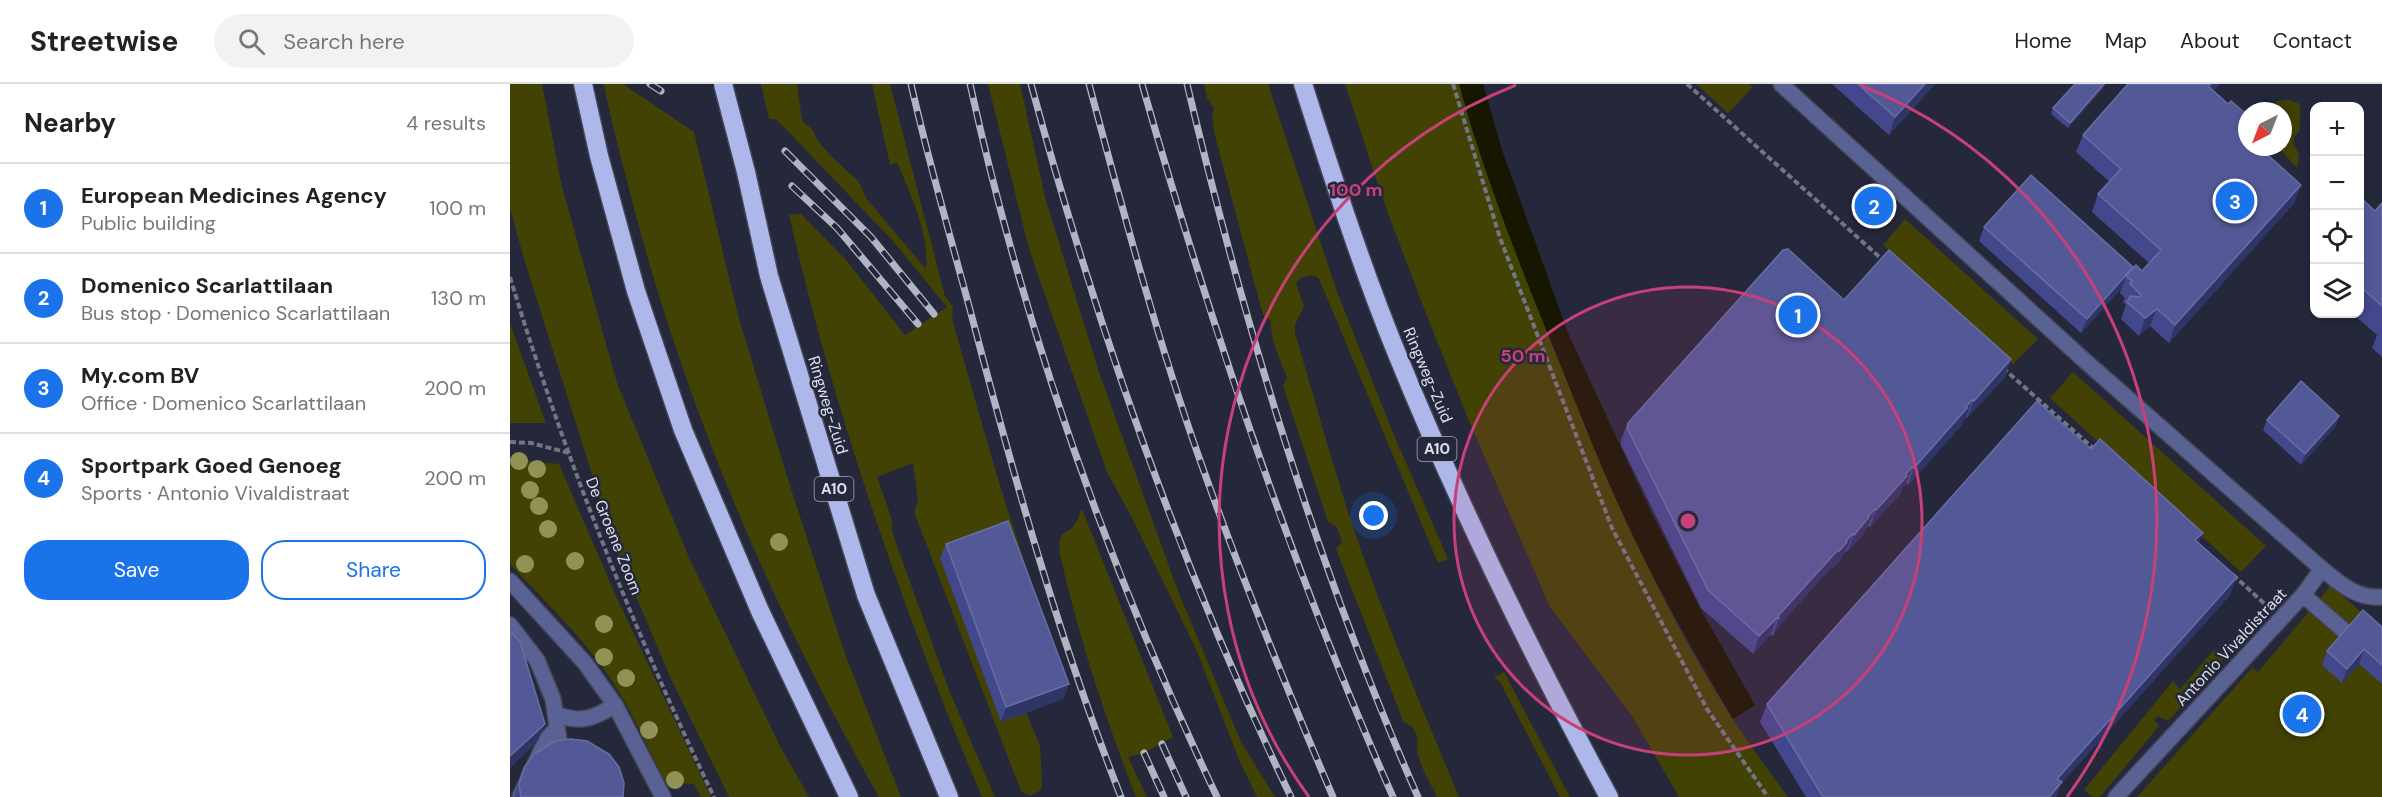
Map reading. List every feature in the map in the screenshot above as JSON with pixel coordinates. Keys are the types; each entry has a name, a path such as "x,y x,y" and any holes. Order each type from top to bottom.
{"highway":[{"path":"583,84 599,156 636,291 683,430 760,611 849,797"},
{"name":"Ringweg-Zuid","path":"723,84 746,172 769,276 866,595 949,797"},
{"name":"Ringweg-Zuid","path":"1303,84 1345,215 1397,354 1443,461 1523,633 1609,797"}],"street":[{"path":"1781,84 2084,360 2322,569 2352,592 2382,597"},
{"name":"Antonio Vivaldistraat","path":"2116,797 2281,619 2322,569"},
{"path":"510,581 585,663 615,705 663,797"},
{"path":"2303,594 2348,634"},
{"path":"510,625 537,660 553,699 560,747 551,767"},
{"path":"556,722 587,719 615,705"},
{"path":"520,797 556,722"}],"path":[{"path":"1453,84 1500,238 1612,528 1707,709 1768,797"},
{"path":"1687,84 1888,264"},
{"name":"De Groene Zoom","path":"510,277 538,367 589,512 693,754 714,797"},
{"path":"2001,366 2097,452"},
{"path":"510,442 531,443 569,453"},
{"path":"2228,571 2281,619"}],"shaded area":[{"path":"510,84 542,84 562,187 617,383 690,560 781,748 809,797 729,797 671,679 614,544 510,208"},
{"path":"604,84 623,84 694,132 739,319 790,486 845,654 901,797 879,797 801,651 733,500 702,422 650,265 615,135"},
{"path":"761,84 797,84 802,121 812,129 818,141 830,155 859,182 866,198 926,269 922,228 897,162 890,165 872,84 890,84 945,296 953,307 952,319 997,476 1062,680 941,558 1001,721 1026,712 1040,746 1041,790 1030,796 1021,791 914,512 918,501 913,463 877,477 892,520 892,532 949,690 995,797 982,797 925,655 873,510 827,364 789,215 800,213 846,260 905,335 947,307 892,240 782,125 775,119 769,119"},
{"path":"988,84 1020,84 1046,201 1100,375 1178,591 1241,742 1275,797 1257,797 1240,762 1196,649 1107,472 1029,249"},
{"path":"1204,84 1268,84 1336,289 1391,428 1448,559 1438,563 1320,281 1311,275 1300,278 1296,283 1304,306 1295,325 1295,333 1341,490 1387,620 1459,797 1437,797 1420,761 1415,731 1410,725 1404,723 1336,549 1342,542 1337,527 1328,522 1283,386 1287,378 1273,341 1270,320 1263,315 1215,136 1212,117 1214,108 1207,98"},
{"path":"1345,84 1459,84 1479,151 1515,250 1634,538 1706,675 1746,739 1788,797 1679,797 1632,716 1550,607 1469,421 1423,306 1382,197"},
{"path":"1459,84 1483,84 1502,150 1568,333 1649,508 1701,610 1755,705 1733,719 1656,583 1610,486 1511,240 1488,178"},
{"path":"1696,84 1749,84 1753,87 1728,113"},
{"path":"2289,100 2300,104 2300,131 2294,137 2294,145 2299,154 2297,168 2286,156 2292,156 2292,102 2277,101"},
{"path":"1905,219 2038,339 2013,364 1883,245"},
{"path":"510,323 546,423 510,423"},
{"path":"2073,372 2266,546 2241,572 2050,398"},
{"path":"510,459 559,464 615,594 711,797 701,797 694,784 665,782 631,714 608,675 574,632 510,564"},
{"path":"1082,509 1173,737 1144,753 1128,757 1147,797 1136,797 1114,738 1093,678 1060,555 1060,539 1073,527"},
{"path":"2331,585 2382,631 2382,797 2137,797 2252,668 2258,672"},
{"path":"2214,650 2224,659 2168,721 2158,716 2154,720 2159,726 2100,797 2092,797 2084,790 2173,681 2180,689"},
{"path":"1504,672 1570,797 1560,797 1500,682 1494,677"}],"building":[{"path":"1858,84 1925,84 1895,117"},
{"path":"2075,84 2104,84 2070,123 2053,108"},
{"path":"2128,84 2211,84 2208,86 2228,104 2231,101 2238,107 2238,156 2269,156 2301,185 2175,325 2157,309 2145,318 2127,302 2130,296 2139,297 2141,295 2130,284 2132,281 2126,276 2136,265 2142,271 2161,250 2098,194 2121,169 2083,135"},
{"path":"2031,175 2133,267 2087,319 1984,227"},
{"path":"2364,201 2375,211 2382,203 2382,306 2364,290"},
{"path":"1788,249 1844,300 1889,250 2011,359 1974,401 1972,400 1914,468 1912,467 1906,474 1907,476 1868,516 1854,535 1852,534 1778,616 1779,618 1759,636 1708,590 1627,428 1628,423 1783,250"},
{"path":"2301,381 2339,416 2305,454 2267,420"},
{"path":"2037,401 2091,449 2100,439 2203,533 2195,540 2237,577 2057,779 2062,782 2049,797 1823,797 1767,704"},
{"path":"1008,521 1069,684 1006,707 946,544"},
{"path":"2363,610 2382,627 2382,665 2364,649 2347,669 2327,651"},
{"path":"510,631 520,642 545,724 510,756"},
{"path":"571,739 587,741 609,754 619,767 624,783 623,797 521,797 519,784 524,768 534,754 555,741"}],"railway":[{"path":"650,84 661,91"},
{"path":"911,84 1022,501 1078,680 1121,797"},
{"path":"970,84 1016,267 1073,447 1140,624 1217,797"},
{"path":"1031,84 1084,266 1144,446 1213,624 1291,797"},
{"path":"1089,84 1141,275 1185,416 1248,589 1333,797"},
{"path":"1142,84 1196,265 1255,445 1320,623 1393,797"},
{"path":"1187,84 1233,266 1286,446 1347,623 1418,797"},
{"path":"785,151 871,237 934,314"},
{"path":"792,186 837,228 918,324"},
{"path":"1162,744 1186,797"},
{"path":"1144,753 1164,797"}],"place":[{"name":"My.com BV","path":"2235,201"},
{"name":"Domenico Scarlattilaan","path":"1874,206"},
{"name":"European Medicines Agency","path":"1798,315"},
{"name":"Sportpark Goed Genoeg","path":"2302,714"}]}
